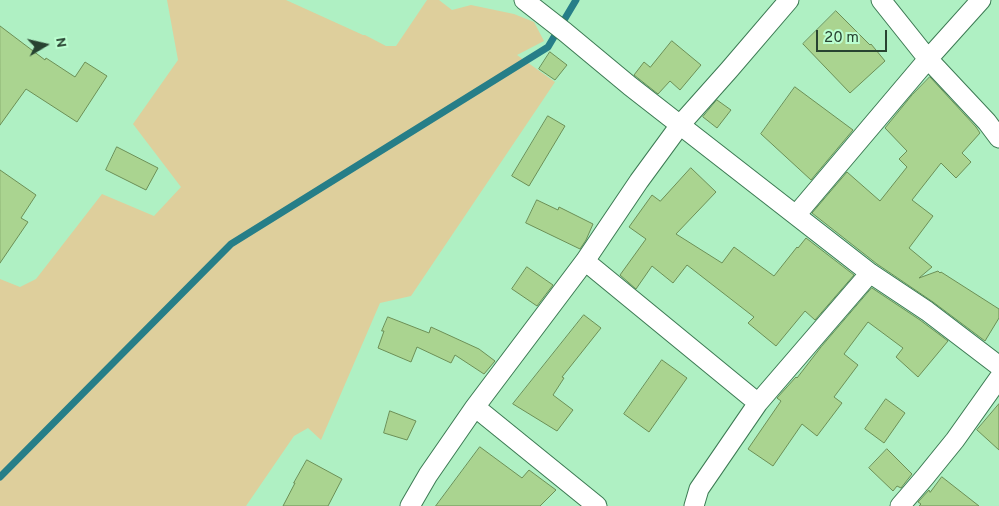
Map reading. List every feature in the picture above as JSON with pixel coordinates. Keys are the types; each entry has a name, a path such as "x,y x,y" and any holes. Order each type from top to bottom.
{"street":[{"path":"524,0 630,86 870,273 927,312 999,366"},
{"path":"410,506 428,475 475,407 585,262 639,181 680,125 730,70 789,0"},
{"path":"880,0 928,59 999,138"},
{"path":"796,215 928,59 981,0"},
{"path":"585,262 758,403"},
{"path":"694,506 699,489 758,403 870,273"},
{"path":"900,506 955,440 999,378"},
{"path":"475,407 597,506"}],"shaded area":[{"path":"167,0 286,0 386,46 396,46 427,0 439,0 452,10 471,5 514,14 534,22 544,41 517,55 555,82 411,296 380,303 321,440 308,428 294,436 246,506 0,506 0,279 20,287 36,279 102,194 154,216 181,187 133,124 178,60"}],"building":[{"path":"836,11 871,44 885,61 850,93 803,44"},
{"path":"0,26 45,60 46,58 75,77 85,62 107,76 77,122 26,89 0,125"},
{"path":"672,41 701,65 680,90 670,81 658,94 634,75 644,62 650,67"},
{"path":"550,52 567,65 555,80 539,69"},
{"path":"930,77 980,133 962,153 971,162 956,178 941,163 912,200 933,216 909,248 932,267 919,278 938,271 941,272 999,309 999,318 985,341 933,302 877,264 812,213 847,172 880,201 907,167 899,159 907,151 885,128 912,95"},
{"path":"795,87 853,130 811,180 761,134"},
{"path":"717,100 731,110 717,128 703,117"},
{"path":"548,116 565,126 529,186 512,176"},
{"path":"117,147 158,168 146,190 106,170"},
{"path":"691,168 716,192 676,234 722,263 734,247 774,276 806,238 854,275 815,320 805,311 776,346 748,323 754,317 687,265 673,283 652,266 636,289 620,275 646,239 629,227 652,195 660,201"},
{"path":"0,170 36,195 21,218 28,222 0,263"},
{"path":"537,200 558,210 559,207 593,224 580,249 526,223"},
{"path":"527,267 553,285 537,306 512,289"},
{"path":"872,288 948,341 918,377 896,357 903,348 868,322 844,354 858,365 834,397 842,403 817,436 802,424 773,466 748,449 781,401 777,398 797,378"},
{"path":"584,315 601,328 562,377 564,378 553,395 573,410 557,431 513,404"},
{"path":"388,317 429,333 431,327 479,349 495,361 484,374 455,355 451,363 417,347 411,362 378,348"},
{"path":"662,360 687,378 649,432 624,414"},
{"path":"886,399 905,413 884,443 865,429"},
{"path":"999,404 999,450 977,430"},
{"path":"390,411 416,421 407,440 384,433"},
{"path":"480,447 522,478 529,470 556,490 540,506 436,506"},
{"path":"887,449 912,474 901,488 897,486 893,491 869,468"},
{"path":"307,460 342,479 328,506 283,506 294,483"},
{"path":"942,477 979,506 919,506 921,504 918,502 929,490 930,492"}],"waterway":[{"path":"0,477 231,244 548,47 576,0"}]}
